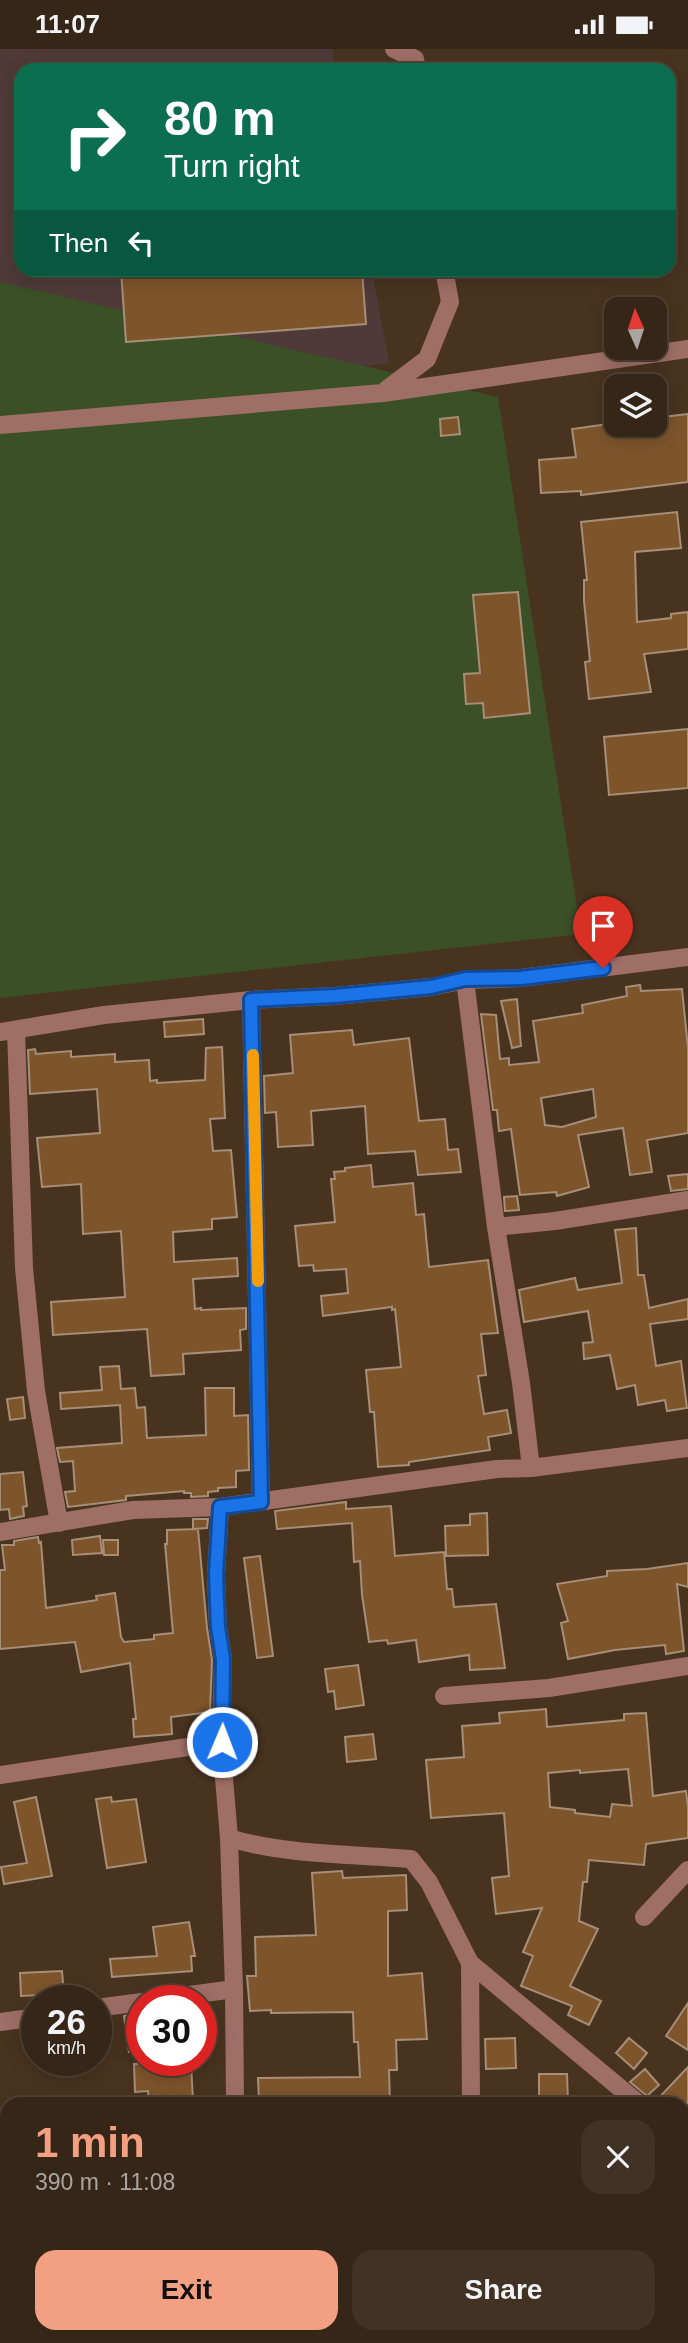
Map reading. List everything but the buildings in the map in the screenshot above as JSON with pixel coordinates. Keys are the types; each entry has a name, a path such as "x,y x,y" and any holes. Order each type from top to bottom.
{"street":[{"path":"394,49 415,59 416,63"},
{"path":"383,393 427,359 450,302 445,277"},
{"path":"0,425 383,393 688,349"},
{"path":"59,1523 36,1391 24,1268 8,1031 104,1015 251,1000 431,987 465,979 521,978 688,957"},
{"path":"465,979 496,1227 521,1383 531,1468"},
{"path":"251,1000 261,1502"},
{"path":"496,1227 555,1221 688,1200"},
{"path":"0,1532 133,1510 220,1507 496,1469 531,1468 688,1448"},
{"path":"220,1507 216,1575 218,1627 223,1659 222,1742 229,1838 235,2097"},
{"path":"444,1696 549,1688 688,1665"},
{"path":"0,1775 222,1742"},
{"path":"229,1838 244,1843 411,1859 429,1882 470,1962 631,2097"},
{"path":"644,1917 688,1870"},
{"path":"470,1962 471,2097"},
{"path":"217,1991 234,1989"},
{"path":"0,2022 21,2019"}],"shaded area":[{"path":"0,49 332,49 335,63 14,63 14,277 373,277 389,363 0,411"}],"green space":[{"path":"0,282 498,397 581,934 0,998"}],"slow traffic":[{"path":"253,1055 258,1281"}],"route":[{"path":"222,1742 223,1659 218,1627 216,1575 220,1507 261,1502 251,1000 335,996 431,987 465,979 521,978 603,968"}]}
